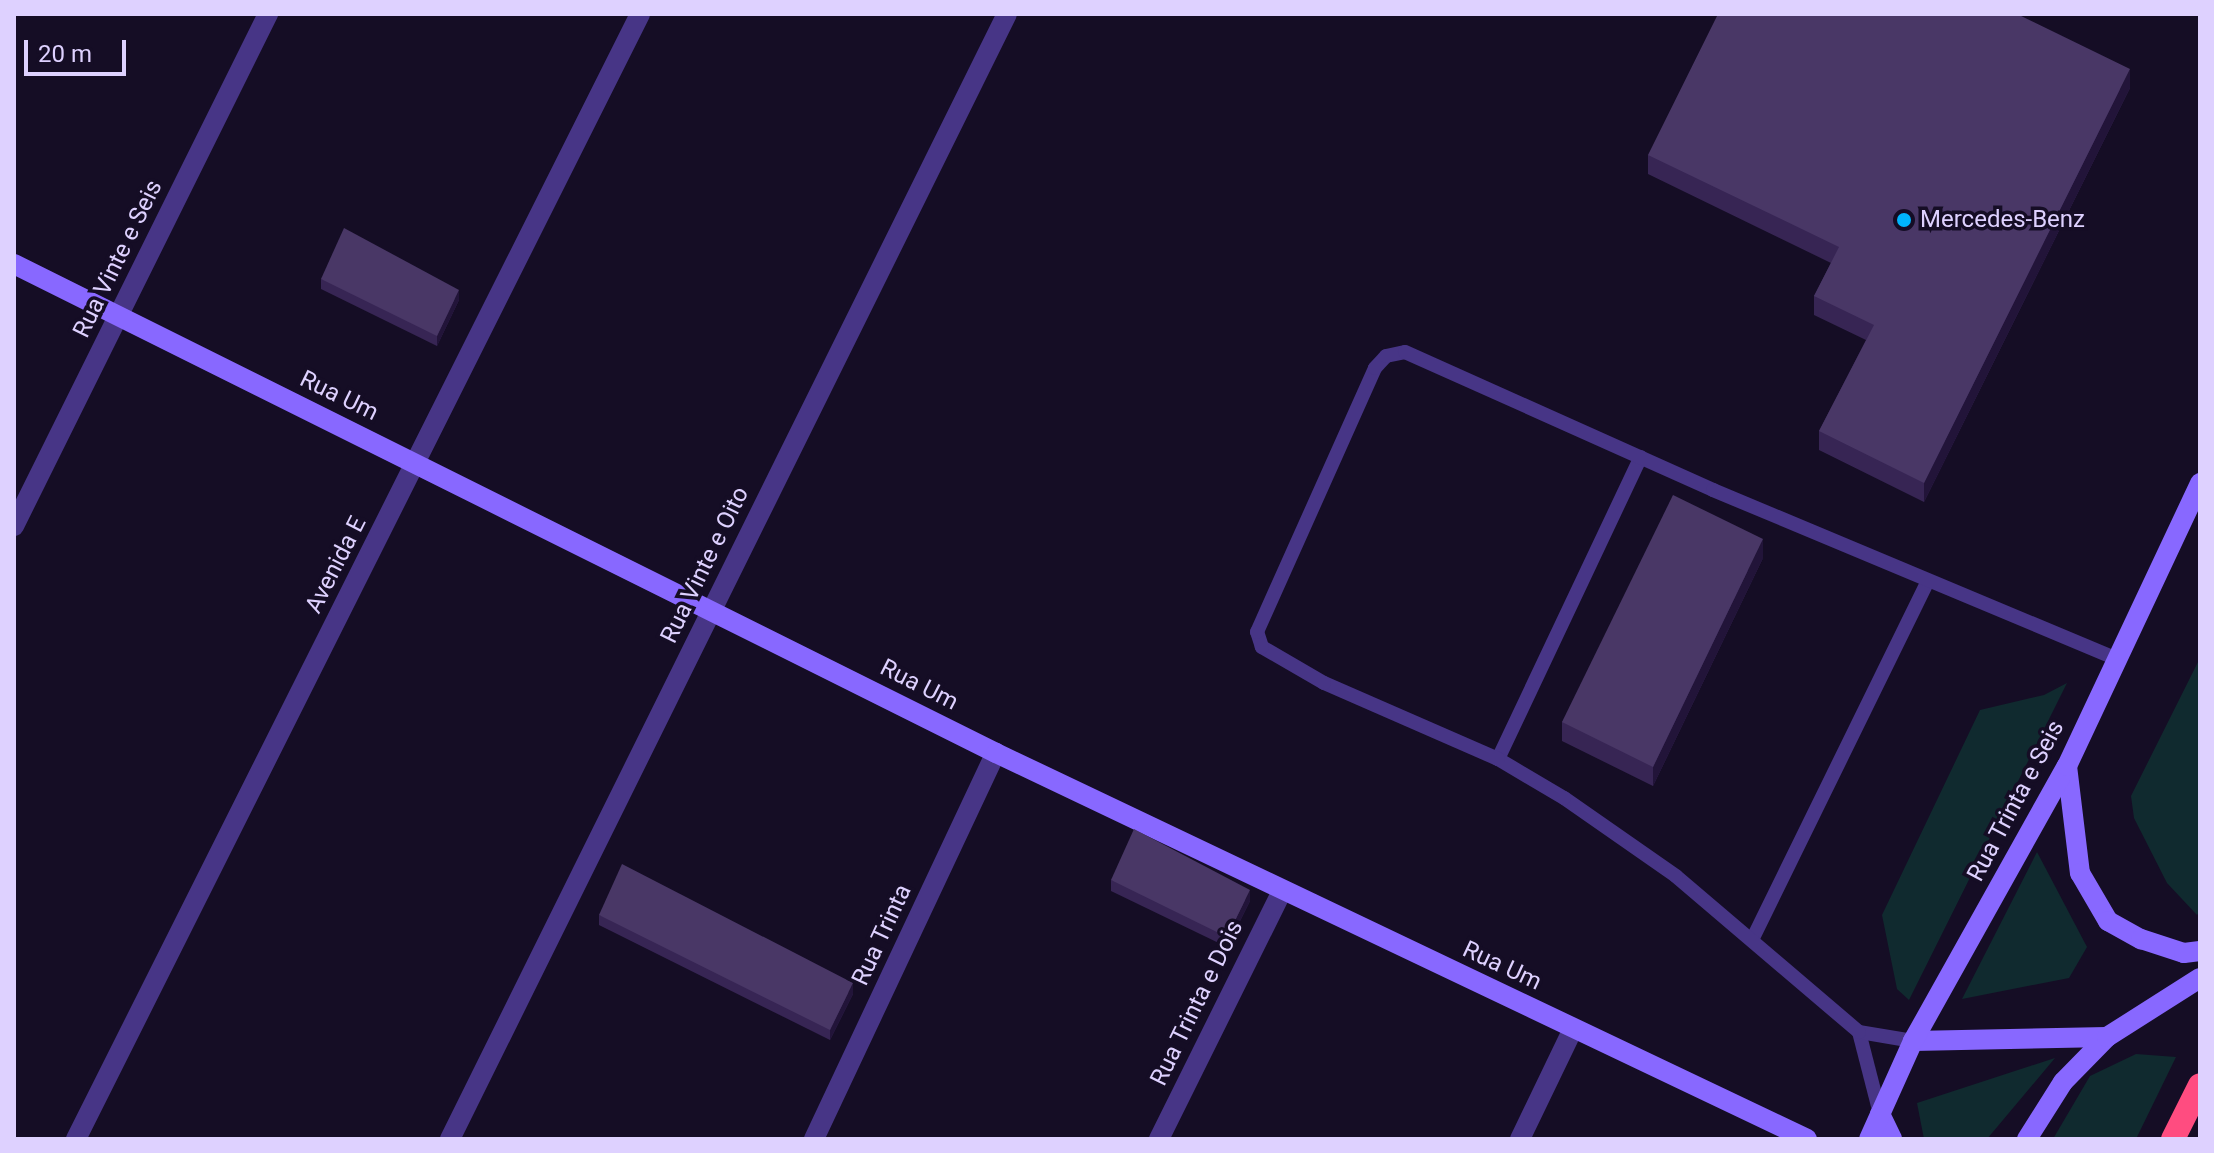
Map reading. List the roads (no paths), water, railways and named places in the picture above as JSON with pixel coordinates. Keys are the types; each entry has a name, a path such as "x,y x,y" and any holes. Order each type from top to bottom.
{"highway":[{"path":"2173,1139 2200,1085"}],"street":[{"name":"Rua Vinte e Seis","path":"14,526 268,14"},
{"name":"Avenida E","path":"76,1139 640,14"},
{"name":"Rua Vinte e Oito","path":"450,1139 1007,14"},
{"name":"Rua Um","path":"14,264 713,609 996,753 1807,1139"},
{"name":"Rua Trinta e Seis","path":"1869,1139 1913,1041 2067,766 2115,658 2200,483"},
{"name":"Rua Trinta","path":"814,1139 996,753"},
{"path":"2067,766 2080,873 2108,921 2141,939 2184,953 2200,951"},
{"name":"Rua Trinta e Dois","path":"1159,1139 1282,891"},
{"path":"2027,1139 2063,1082 2107,1037 2200,978"},
{"path":"1520,1139 1573,1029"},
{"path":"1913,1041 2107,1037"},
{"path":"1880,1114 1892,1139"}],"lane":[{"path":"1913,1041 1859,1032 1676,876 1498,759 1270,656 1257,632 1375,368 1386,356 1405,352 1927,582 2115,658"},
{"path":"1498,759 1641,457"},
{"path":"1752,940 1927,582"},
{"path":"1859,1032 1880,1114"}],"place":[{"name":"Mercedes-Benz","path":"1904,220"}]}
